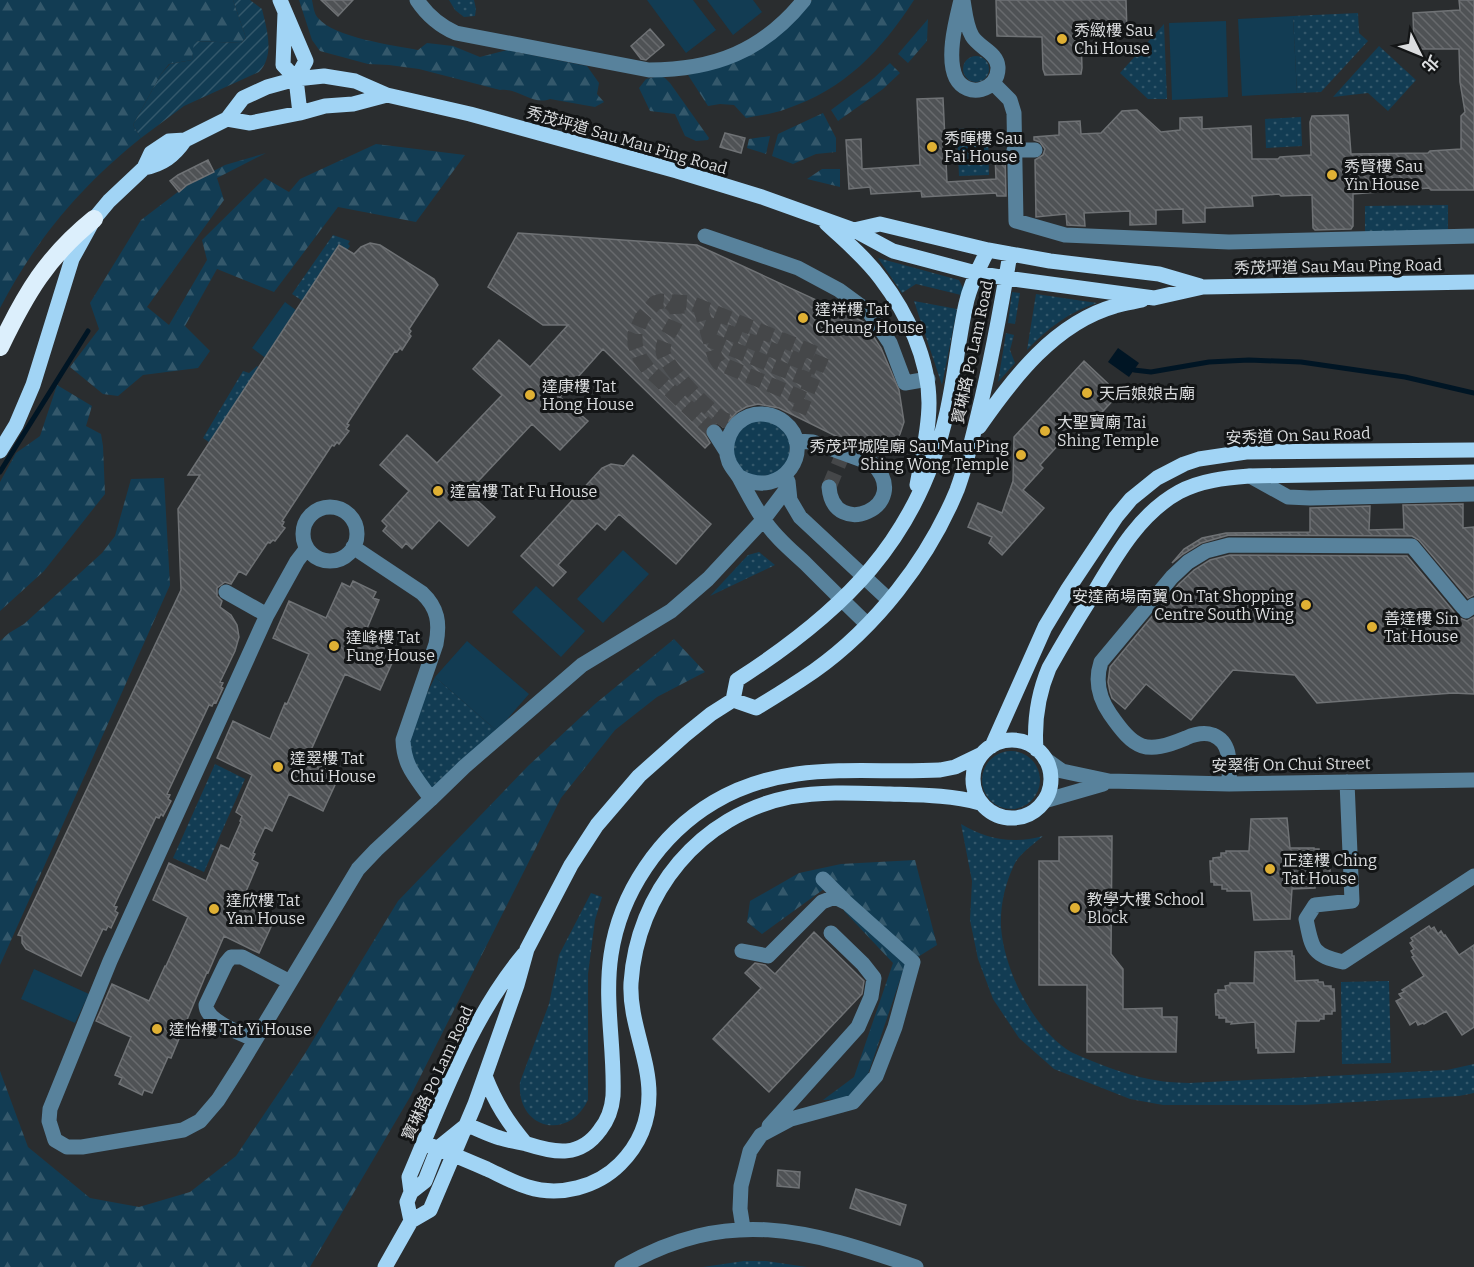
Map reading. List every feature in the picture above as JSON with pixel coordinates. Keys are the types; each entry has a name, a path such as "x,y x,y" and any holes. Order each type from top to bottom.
{"highway":[{"path":"0,347 27,293 41,272 75,235 94,219"}],"main road":[{"path":"282,6 306,62 296,79 300,113"},
{"name":"秀茂坪道 Sau Mau Ping Road","path":"0,451 16,425 33,385 72,259 94,219 109,201 144,168 151,153 161,146 169,141 185,140 227,119 243,98 267,87 296,79 324,76 355,81 387,95 470,114 677,171 854,230 893,251 976,273 1154,298 1203,287 1474,282"},
{"name":"秀茂坪道 Sau Mau Ping Road","path":"227,119 250,123 326,106 353,104 387,95"},
{"path":"822,220 858,252 898,303 916,343 928,379 927,432 914,503"},
{"name":"秀茂坪道 Sau Mau Ping Road","path":"854,230 880,224 988,250 1050,261 1159,274 1203,287"},
{"name":"寶琳路 Po Lam Road","path":"411,1221 407,1202 411,1191 425,1181 431,1146 473,1031 504,978 527,949 572,865 597,825 626,790 661,755 711,714 733,700 737,680 800,637 842,601 895,540 933,464 942,436 966,303 976,273 988,250"},
{"name":"寶琳路 Po Lam Road","path":"733,700 756,708 816,670 867,624 889,600 908,575 944,518 957,488 973,436 990,362 1010,254"},
{"path":"973,436 1007,387 1044,348 1088,318 1114,306 1154,298"},
{"name":"安秀道 On Sau Road","path":"987,750 1045,627 1068,589 1116,517 1131,499 1157,478 1199,459 1246,452 1474,450"},
{"path":"1040,754 1034,726 1042,685 1049,668 1110,564 1129,537 1154,510 1180,491 1209,481 1250,476 1474,472"},
{"path":"1003,741 1026,743 1040,754 1049,768 1051,779 1044,801 1034,812 1015,818 994,814 980,803 964,798 821,794 791,797 763,804 735,816 710,832 688,851 669,874 653,899 639,936 631,985 633,1015 649,1093 648,1115 641,1136 629,1156 613,1172 594,1183 572,1190 550,1191 528,1187 431,1146 467,1125 502,1139 551,1152 570,1150 590,1140 605,1123 613,1096 608,989 615,935 627,900 656,853 681,827 715,802 737,790 789,774 819,770 940,770 955,767 1003,741"},
{"path":"980,803 974,791 973,778 975,765 987,750"},
{"name":"寶琳路 Po Lam Road","path":"385,1267 411,1221 430,1210 455,1156 517,985 527,949"},
{"path":"485,1076 495,1102 509,1124 526,1144"}],"street":[{"path":"417,0 424,11 456,33 649,70 699,67 746,50 780,26 804,0"},
{"path":"962,0 972,36 997,62 998,70 993,83 987,88 974,91 961,85 953,63 953,45 962,0"},
{"path":"993,83 1010,100 1014,113 1016,221 1065,235 1229,242 1474,236"},
{"path":"1014,150 1035,150"},
{"path":"705,236 798,268 839,290 869,312 890,343 905,383 928,379"},
{"path":"726,451 732,430 739,422 749,416 761,414 773,416 813,442 857,453 880,471 885,489 877,506 869,512 851,514 835,505 830,496 829,487"},
{"path":"307,548 297,561 267,615 110,961 50,1109 49,1120 55,1140 67,1147 82,1147 183,1130 200,1121 218,1100 358,869 464,767 582,665 671,611 708,579 763,520 788,480 796,453 795,430"},
{"path":"714,432 726,451 728,461 740,477 763,520 867,624"},
{"path":"1250,476 1288,497 1474,494"},
{"path":"740,477 759,484 780,479 788,480"},
{"path":"788,480 794,509 800,517 889,600"},
{"path":"325,507 342,509 350,514 357,530 353,547 348,554 330,561 321,560 307,548 303,540 305,523 310,515 325,507"},
{"path":"1229,784 1228,752 1223,743 1214,736 1202,733 1158,747 1143,747 1133,742 1108,713 1099,689 1097,675 1101,662 1172,577 1188,562 1206,551 1229,545 1412,546 1466,611 1474,605"},
{"path":"353,547 422,593 432,602 438,616 436,644 403,740 404,756 430,799"},
{"path":"226,592 267,615"},
{"name":"安翠街 On Chui Street","path":"1040,754 1062,771 1109,781 1229,784 1474,780"},
{"name":"安翠街 On Chui Street","path":"1044,801 1109,781"},
{"path":"1347,782 1352,901 1315,905 1306,919 1311,944 1323,958 1343,962 1474,876"},
{"path":"761,1135 791,1119 853,1102 876,1076 895,1028 913,962 823,879"},
{"path":"742,951 768,956 822,902 835,897 847,903"},
{"path":"743,1228 740,1209 741,1185 750,1151 761,1135 858,1027 874,987 874,978 863,964 831,933"},
{"path":"255,1040 213,1019 206,1010 206,1005 226,963 231,957 242,957 290,982"},
{"path":"622,1267 652,1251 692,1236 743,1228 768,1228 819,1236 916,1267"}],"green space":[{"path":"0,0 233,0 246,38 241,43 195,41 192,60 169,64 161,74 133,125 141,138 98,175 62,215 29,259 0,308"},
{"path":"233,0 250,0 262,9 268,42 264,65 259,72 184,106 141,138 133,125 161,74 170,64 192,60 194,41 241,43 246,38"},
{"path":"299,0 312,0 317,16 326,25 365,40 418,50 427,43 453,46 480,57 507,50 587,66 599,83 597,94 604,102 595,107 550,99 537,100 513,91 500,90 419,69 368,64 320,51 312,40"},
{"path":"449,0 474,0 475,16 464,17 455,10"},
{"path":"647,0 693,0 716,30 686,53"},
{"path":"707,0 753,0 762,12 733,35"},
{"path":"812,0 914,0 875,52 844,79 807,101 777,112 746,118 734,105 708,106 688,75 725,64 758,50 786,29"},
{"path":"1358,13 1359,33 1368,41 1321,92 1297,93 1293,16"},
{"path":"1293,16 1297,93 1242,96 1238,19"},
{"path":"928,19 927,41 908,63 898,54"},
{"path":"1226,21 1228,97 1172,100 1169,23"},
{"path":"1164,24 1167,99 1148,99 1120,73"},
{"path":"1379,46 1416,80 1388,111 1368,93 1333,97"},
{"path":"976,56 985,60 989,69 985,78 976,82 967,78 963,69 967,60"},
{"path":"890,63 900,73 883,89 838,121 831,110"},
{"path":"660,76 670,83 709,138 708,140 696,141 685,136 675,114 650,111 639,88 646,79"},
{"path":"823,113 836,138 836,152 816,154 793,164 772,156 778,134"},
{"path":"1301,117 1302,146 1266,148 1265,119"},
{"path":"988,128 989,175 959,176 957,129"},
{"path":"770,136 766,154 747,148 749,139"},
{"path":"376,144 465,155 416,222 338,207 274,292 217,269 185,326 210,351 198,368 143,375 118,396 103,394 70,367 99,329 90,303 141,220 187,185 225,165 266,153 217,178 224,200 147,307 169,325 207,260 202,240 265,178 289,192 300,179"},
{"path":"822,169 840,169 840,187 807,179"},
{"path":"1448,205 1448,234 1365,236 1365,206"},
{"path":"333,235 350,241 348,244 350,246 309,305 292,294"},
{"path":"878,258 959,280 963,288 961,295 916,284 902,293"},
{"path":"1012,292 1020,293 1015,324 1008,323"},
{"path":"1036,294 1097,303 1059,322 1027,350"},
{"path":"914,301 957,309 942,385"},
{"path":"285,302 308,319 275,365 252,348"},
{"path":"1006,333 1014,335 1010,350 1015,363 998,382"},
{"path":"257,366 267,375 216,447 203,438 243,371 249,373"},
{"path":"57,385 92,406 86,426 101,434 105,494 44,571 0,611 0,482 16,453 40,436"},
{"path":"759,419 778,424 790,440 789,460 777,475 748,477 734,464 731,445 740,427"},
{"path":"164,478 170,585 0,965 0,641 24,624 102,553 115,536 131,479"},
{"path":"623,550 649,574 603,623 577,599"},
{"path":"759,552 775,565 710,596 748,555"},
{"path":"536,586 585,631 561,657 512,612"},
{"path":"674,639 705,672 657,697 615,730 561,798 410,1097 310,1267 0,1267 0,1071 28,1147 90,1198 139,1207 190,1192 236,1156 304,1055 398,901 528,766 595,704"},
{"path":"467,641 529,694 497,731 435,677"},
{"path":"435,677 497,731 432,791 416,768 410,753 409,742 414,719"},
{"path":"1005,751 1017,751 1032,759 1040,774 1040,786 1032,801 1017,809 1005,809 990,801 982,786 982,774 990,759"},
{"path":"215,764 245,779 204,872 173,858"},
{"path":"961,824 981,834 1001,839 1021,840 1043,836 1016,861 1008,880 1001,911 1003,944 1014,979 1033,1014 1057,1042 1071,1052 1139,1077 1189,1083 1447,1070 1474,1064 1474,1093 1459,1096 1303,1105 1163,1105 1130,1099 1054,1069 1019,1038 993,999 978,959 970,920 972,881"},
{"path":"915,860 937,945 905,965 864,1086 848,1099 823,1100 854,1077 893,963 844,911 850,898 835,881 762,934 747,922 750,901 799,873 841,864"},
{"path":"591,893 602,897 595,920 588,974 588,1100 579,1113 568,1122 557,1125 545,1124 534,1119 526,1111 521,1098 520,1082 549,1004 559,955"},
{"path":"34,969 89,994 75,1023 21,999"},
{"path":"1389,981 1391,1063 1342,1064 1341,982"},
{"path":"744,1261 766,1261 807,1267 703,1267"}],"shaded area":[{"path":"1118,348 1139,363 1129,377 1108,362"}],"building":[{"path":"321,0 353,0 338,16"},
{"name":"秀緻樓 Sau Chi House","path":"996,0 1126,0 1127,31 1081,35 1081,74 1045,75 1042,37 997,36"},
{"path":"1459,0 1474,0 1474,190 1431,190 1429,188 1353,194 1353,226 1351,229 1315,230 1313,228 1312,195 1252,196 1253,206 1205,208 1205,222 1183,223 1183,209 1156,210 1156,224 1130,225 1130,211 1084,213 1085,226 1067,225 1066,214 1036,217 1035,160 1043,155 1045,149 1040,142 1034,140 1034,137 1059,135 1059,122 1080,121 1081,134 1101,133 1122,111 1137,110 1161,132 1180,130 1180,118 1202,117 1202,129 1251,126 1252,159 1311,155 1310,122 1312,116 1348,115 1351,154 1428,153 1461,149 1461,116 1465,112 1460,82 1459,49 1414,49 1413,13 1460,10"},
{"path":"650,29 664,45 646,60 641,59 631,46"},
{"name":"秀暉樓 Sau Fai House","path":"943,98 947,182 996,179 995,155 1005,154 1006,196 997,196 996,193 922,197 921,191 871,194 870,187 849,189 846,140 861,139 862,169 920,165 917,99"},
{"path":"725,133 745,138 741,153 720,147"},
{"path":"208,160 214,172 187,185 179,192 170,181 178,175"},
{"path":"518,233 697,245 864,322 881,348 899,390 904,422 900,434 896,441 885,449 866,451 779,408 758,404 737,412 723,427 718,423 708,424 704,433 710,443 705,448 603,349 560,397 588,421 560,450 532,424 468,492 495,517 468,546 439,520 412,549 406,543 402,548 383,531 387,526 382,521 409,491 380,465 407,435 437,463 502,395 473,369 499,340 530,367 568,325 543,325 488,287"},
{"path":"370,243 380,245 434,279 438,285 409,329 411,336 402,350 400,348 397,352 395,351 347,424 349,425 346,429 349,431 339,444 337,442 334,446 332,445 282,521 284,522 282,526 285,528 275,541 268,542 246,575 239,571 231,584 225,582 217,588 217,596 222,601 220,607 231,615 237,625 239,637 220,682 223,683 221,687 223,688 216,703 209,705 167,794 170,795 168,799 171,801 163,816 161,814 159,818 156,817 114,906 117,907 115,911 118,913 111,928 108,926 106,930 103,929 81,976 26,949 22,943 22,936 18,935 181,590 178,509 200,475 188,475 339,245 354,254 361,247"},
{"path":"1084,361 1119,394 1090,425 1082,419 1040,465 1043,468 1023,490 1044,508 1002,555 989,543 992,537 968,527 978,503 1002,513 1013,481 1014,437"},
{"path":"633,455 711,524 676,564 619,514 605,530 597,523 558,565 566,572 553,586 521,556 602,468 611,464 624,466"},
{"path":"1463,504 1463,528 1474,527 1474,595 1468,598 1419,540 1412,536 1229,535 1201,543 1172,563 1184,549 1202,538 1226,533 1310,532 1310,508 1370,506 1369,530 1404,529 1403,505"},
{"name":"安達商場南翼 On Tat Shopping Centre South Wing","path":"1230,555 1407,556 1459,618 1467,621 1474,617 1474,694 1453,693 1317,703 1295,675 1233,670 1191,720 1146,684 1125,709 1112,698 1108,682 1110,667 1179,584 1194,570 1210,560"},
{"path":"353,581 376,592 373,598 379,600 363,638 396,654 380,690 345,674 307,759 340,774 323,811 289,794 272,831 265,827 253,853 255,854 252,860 258,863 242,901 276,916 259,953 224,936 171,1058 168,1057 152,1093 144,1090 142,1095 119,1084 122,1078 115,1075 131,1037 96,1021 112,984 149,1001 166,966 188,917 153,900 169,863 206,881 221,845 229,849 241,822 242,816 236,812 252,775 217,758 233,721 270,739 285,703 287,704 309,654 273,638 289,601 326,618 342,583 350,587"},
{"name":"正達樓 Ching Tat House","path":"1287,818 1290,848 1314,848 1319,849 1319,854 1327,853 1327,857 1330,856 1330,878 1327,878 1328,881 1320,881 1320,886 1315,886 1315,888 1292,889 1290,919 1254,920 1251,891 1227,891 1227,889 1222,889 1222,885 1214,885 1214,882 1211,882 1210,861 1221,857 1221,853 1226,853 1226,851 1249,851 1251,819"},
{"name":"教學大樓 School Block","path":"1112,836 1111,954 1123,969 1123,1009 1162,1008 1162,1017 1177,1017 1176,1052 1087,1052 1087,985 1039,985 1039,861 1059,861 1059,837"},
{"path":"1429,926 1431,929 1434,927 1438,934 1441,931 1459,955 1474,945 1474,1027 1462,1035 1446,1011 1424,1024 1418,1025 1416,1021 1410,1025 1396,1001 1402,998 1399,994 1404,992 1402,990 1424,976 1412,957 1414,956 1411,951 1414,949 1410,943 1413,941 1411,938"},
{"path":"814,932 864,981 862,994 769,1092 713,1039 761,988 745,973 755,963 765,965 775,974"},
{"path":"1292,951 1295,981 1318,980 1318,982 1323,982 1324,986 1331,986 1331,989 1334,989 1335,1011 1332,1011 1332,1014 1324,1014 1324,1019 1319,1021 1296,1021 1294,1052 1258,1053 1255,1022 1231,1024 1232,1022 1226,1022 1226,1018 1219,1018 1219,1015 1216,1015 1215,994 1218,990 1226,990 1225,986 1230,983 1254,983 1255,952"},
{"path":"778,1170 800,1172 799,1188 777,1186"},
{"path":"856,1189 906,1205 900,1225 850,1208"}],"waterway":[{"path":"0,472 88,331"},
{"path":"1134,370 1151,372 1209,362 1249,360 1301,362 1405,377 1474,393"}],"tunnel":[{"path":"714,432 648,369 640,358 635,344 635,334 642,318 655,303 662,301 691,303 822,356 797,417"},
{"path":"669,302 675,308 677,319 664,344 665,357 679,377 710,409 725,420 739,422"},
{"path":"700,306 715,357 719,363 804,399"},
{"path":"705,323 817,368"},
{"path":"710,340 811,381"},
{"path":"829,487 848,442"}],"place":[{"name":"秀緻樓 Sau Chi House","path":"1062,39"},
{"name":"秀暉樓 Sau Fai House","path":"932,147"},
{"name":"秀賢樓 Sau Yin House","path":"1332,175"},
{"name":"達祥樓 Tat Cheung House","path":"803,318"},
{"name":"天后娘娘古廟","path":"1087,393"},
{"name":"達康樓 Tat Hong House","path":"530,395"},
{"name":"大聖寶廟 Tai Shing Temple","path":"1045,431"},
{"name":"秀茂坪城隍廟 Sau Mau Ping Shing Wong Temple","path":"1021,455"},
{"name":"達富樓 Tat Fu House","path":"438,491"},
{"name":"安達商場南翼 On Tat Shopping Centre South Wing","path":"1306,605"},
{"name":"善達樓 Sin Tat House","path":"1372,627"},
{"name":"達峰樓 Tat Fung House","path":"334,646"},
{"name":"達翠樓 Tat Chui House","path":"278,767"},
{"name":"正達樓 Ching Tat House","path":"1270,869"},
{"name":"教學大樓 School Block","path":"1075,908"},
{"name":"達欣樓 Tat Yan House","path":"214,909"},
{"name":"達怡樓 Tat Yi House","path":"157,1029"}]}
